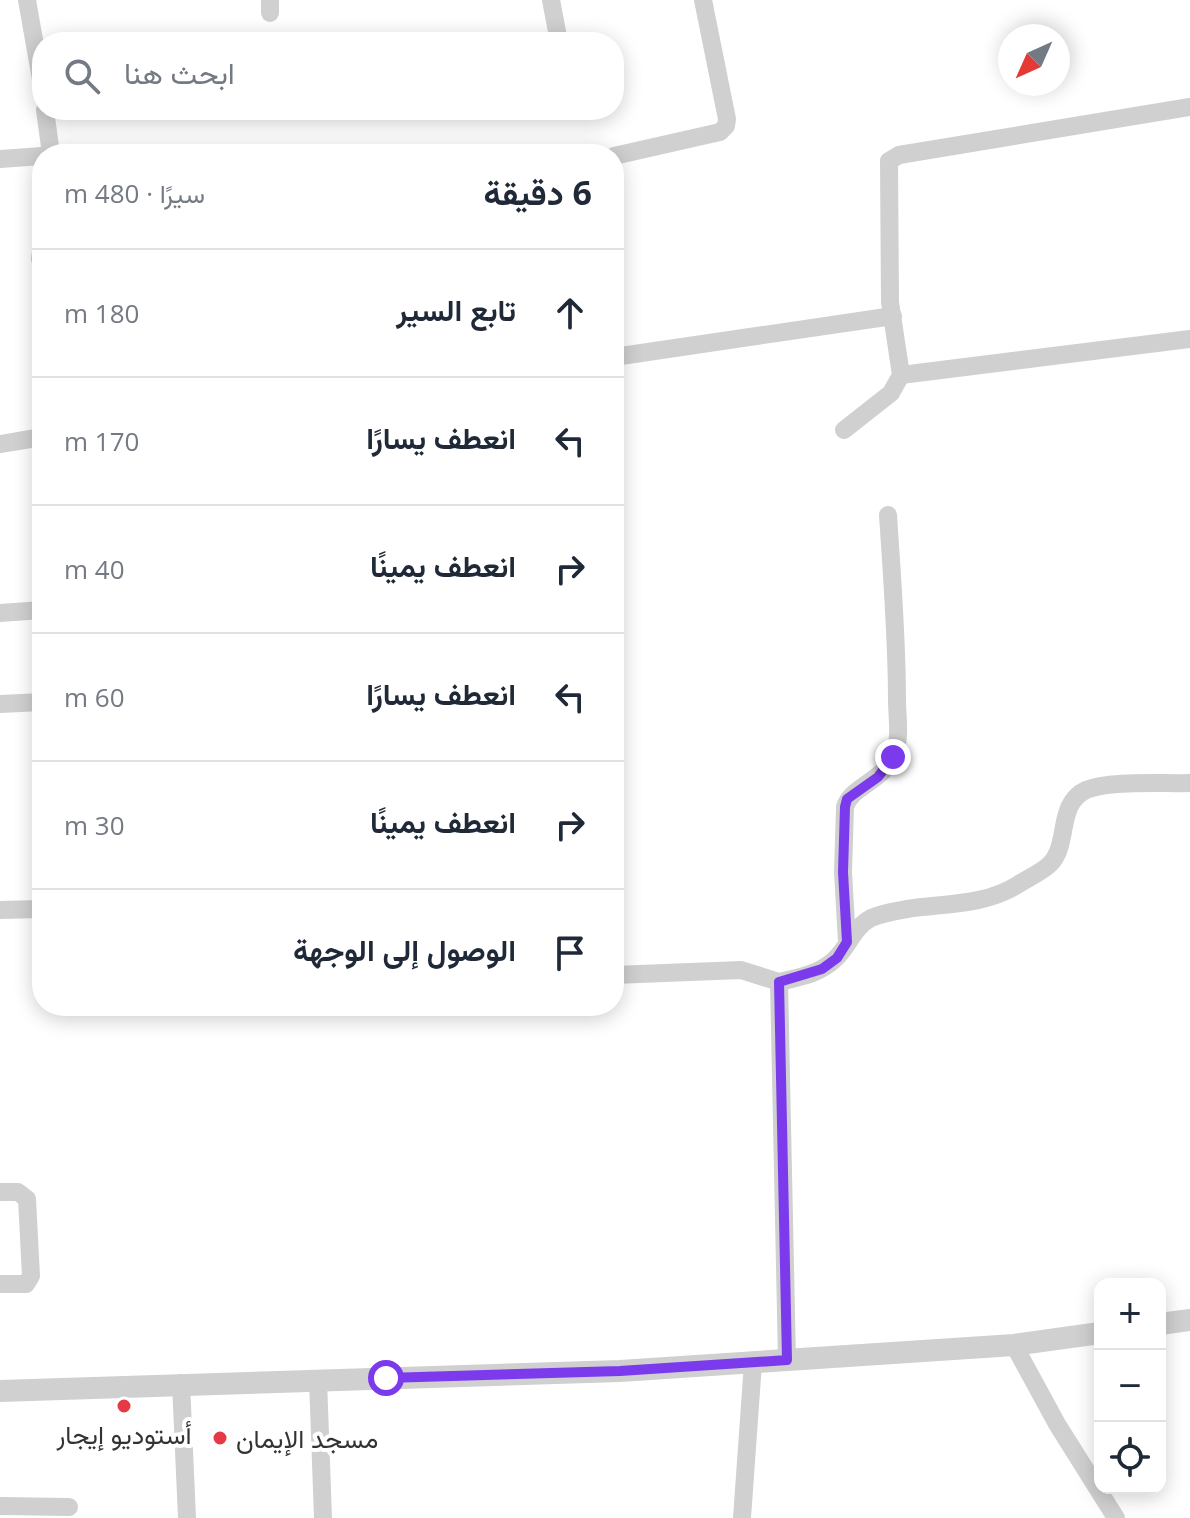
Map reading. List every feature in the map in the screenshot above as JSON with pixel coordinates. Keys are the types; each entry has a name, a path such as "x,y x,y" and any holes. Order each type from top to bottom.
{"street":[{"path":"27,0 33,32"},
{"path":"551,0 557,32"},
{"path":"624,154 720,132 726,126 718,68 703,0"},
{"path":"844,430 891,393 901,375 890,302 889,161 895,157 1190,107"},
{"path":"46,120 50,144"},
{"path":"0,159 32,157"},
{"path":"624,356 893,316"},
{"path":"901,375 1190,339"},
{"path":"0,444 32,439"},
{"path":"847,942 843,872 847,799 887,768 897,745 897,679 888,515"},
{"path":"0,613 32,611"},
{"path":"0,704 32,702"},
{"path":"624,975 741,970 779,982 822,969 837,958 857,929 872,918 928,906 980,901 1015,886 1050,864 1058,851 1065,816 1085,790 1106,785 1190,783"},
{"path":"0,910 32,909"},
{"path":"779,982 787,1360"},
{"path":"0,1192 18,1192 27,1199 31,1276 26,1284 0,1284"},
{"path":"1166,1323 1190,1320"},
{"path":"0,1391 574,1373 1014,1345 1094,1334"},
{"path":"1014,1345 1057,1424 1116,1518"},
{"path":"742,1518 753,1363"},
{"path":"318,1380 323,1518"},
{"path":"181,1383 187,1518"},
{"path":"0,1506 69,1507"}],"place":[{"name":"أستوديو إيجار","path":"124,1406"},
{"name":"مسجد الإيمان","path":"220,1438"}],"route":[{"path":"386,1378 620,1371 787,1360 779,982 822,969 837,958 847,942 843,872 845,807 847,799 878,777 893,757"}]}
